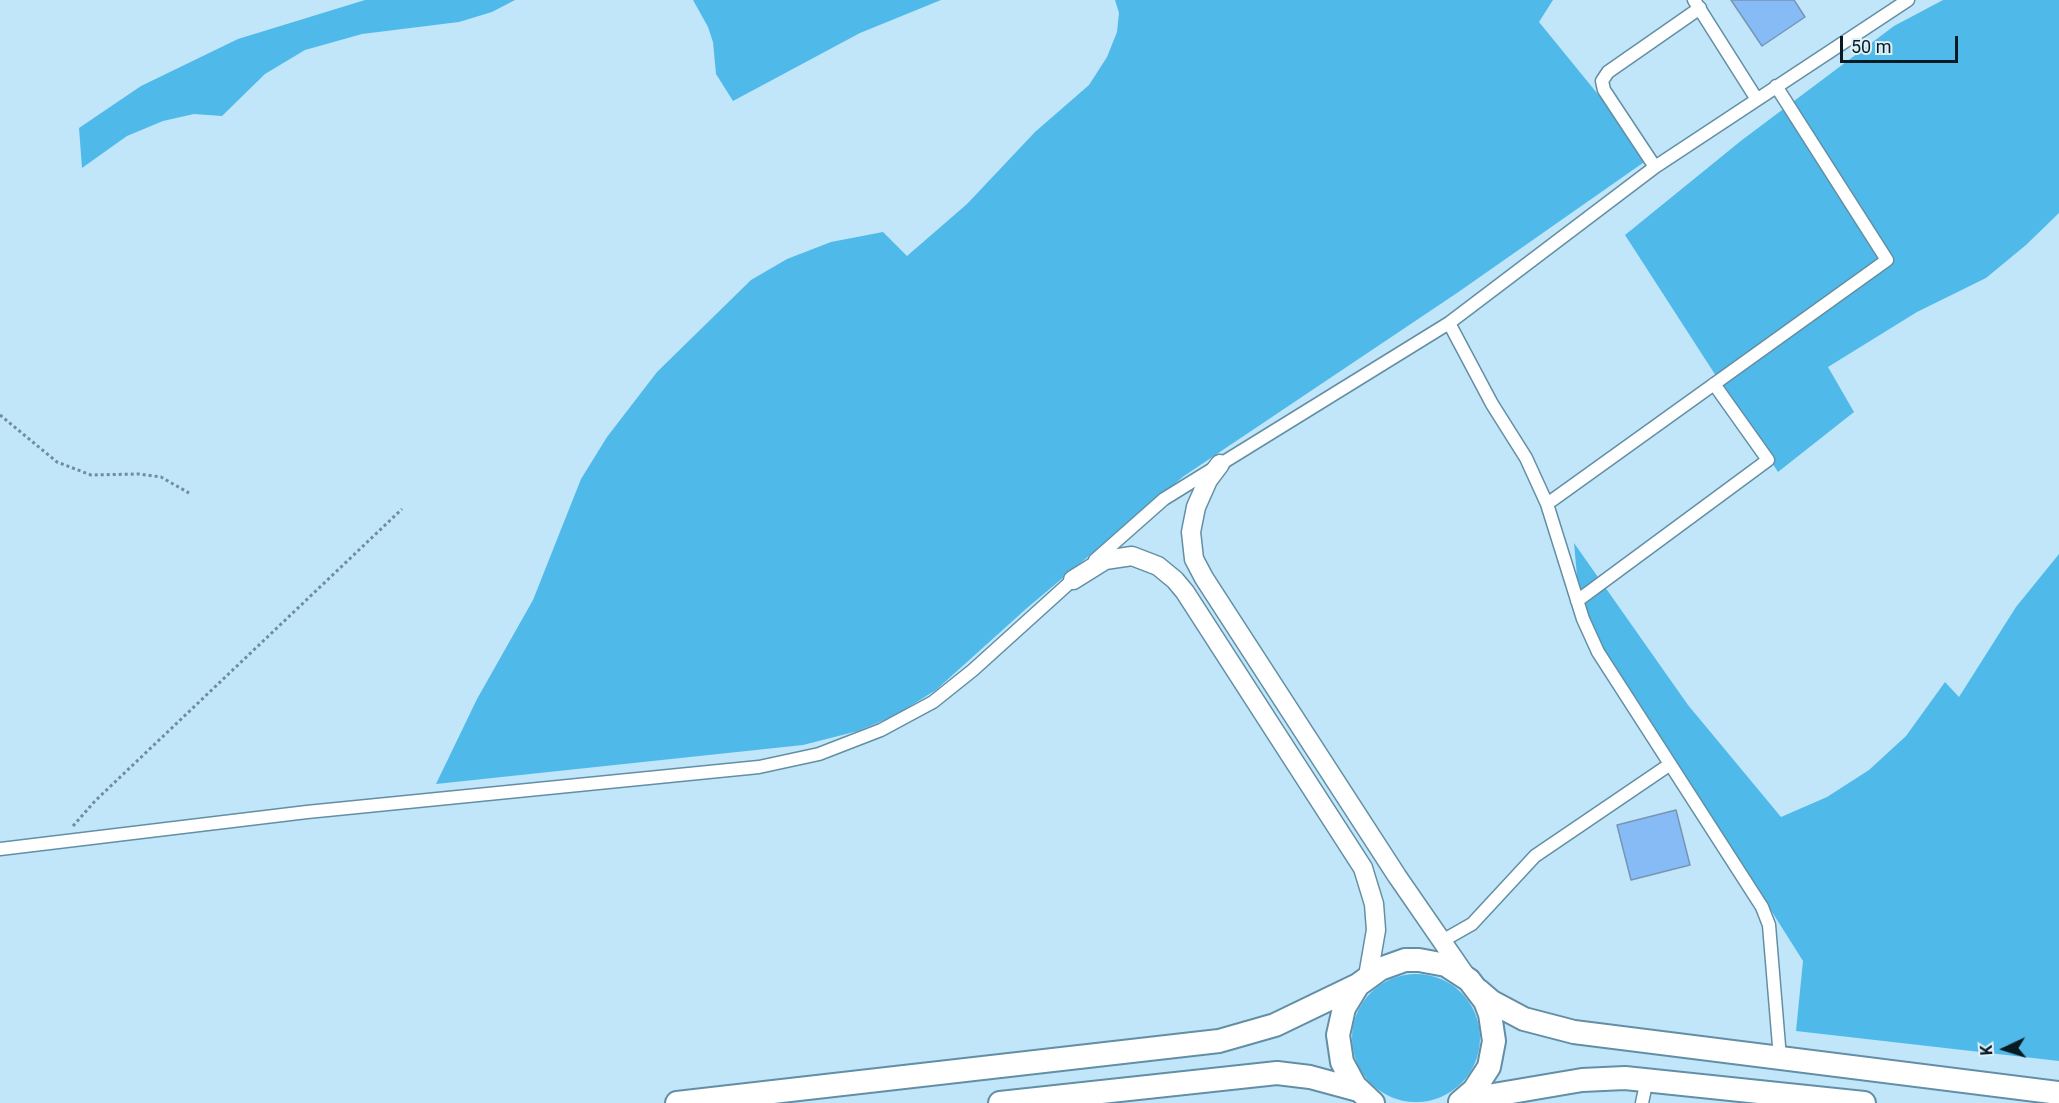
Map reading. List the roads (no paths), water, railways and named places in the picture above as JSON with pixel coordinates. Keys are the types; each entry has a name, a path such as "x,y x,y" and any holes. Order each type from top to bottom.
{"highway":[{"path":"677,1103 1219,1041 1275,1025 1363,981 1392,963 1419,960 1446,965 1500,1007 1524,1019 1574,1032 2059,1093"},
{"path":"1363,981 1344,1008 1338,1035 1342,1062 1365,1098"},
{"path":"1462,1101 1474,1090 1488,1067 1494,1041 1490,1014 1473,985"},
{"path":"1000,1103 1277,1073 1310,1077 1365,1098"},
{"path":"1462,1101 1582,1080 1647,1078 1864,1103"}],"main road":[{"path":"1220,464 1208,480 1196,507 1191,532 1194,559 1204,578 1473,985"},
{"path":"1073,580 1105,560 1132,556 1158,566 1185,592 1363,868 1374,904 1376,930 1363,981"}],"street":[{"path":"0,849 307,812 738,769 819,754 881,730 933,702 974,670 1164,499 1449,323 1655,167 1756,98 1908,0"},
{"path":"1655,167 1604,90 1602,81 1608,72 1697,4 1756,98"},
{"path":"1548,504 1887,260 1776,86"},
{"path":"1449,323 1492,404 1526,458 1548,504 1577,601 1598,652 1762,907 1769,925 1780,1058"},
{"path":"1577,601 1768,460 1714,384"},
{"path":"1442,941 1472,924 1535,856 1669,765"},
{"path":"1642,1103 1647,1078"}]}
